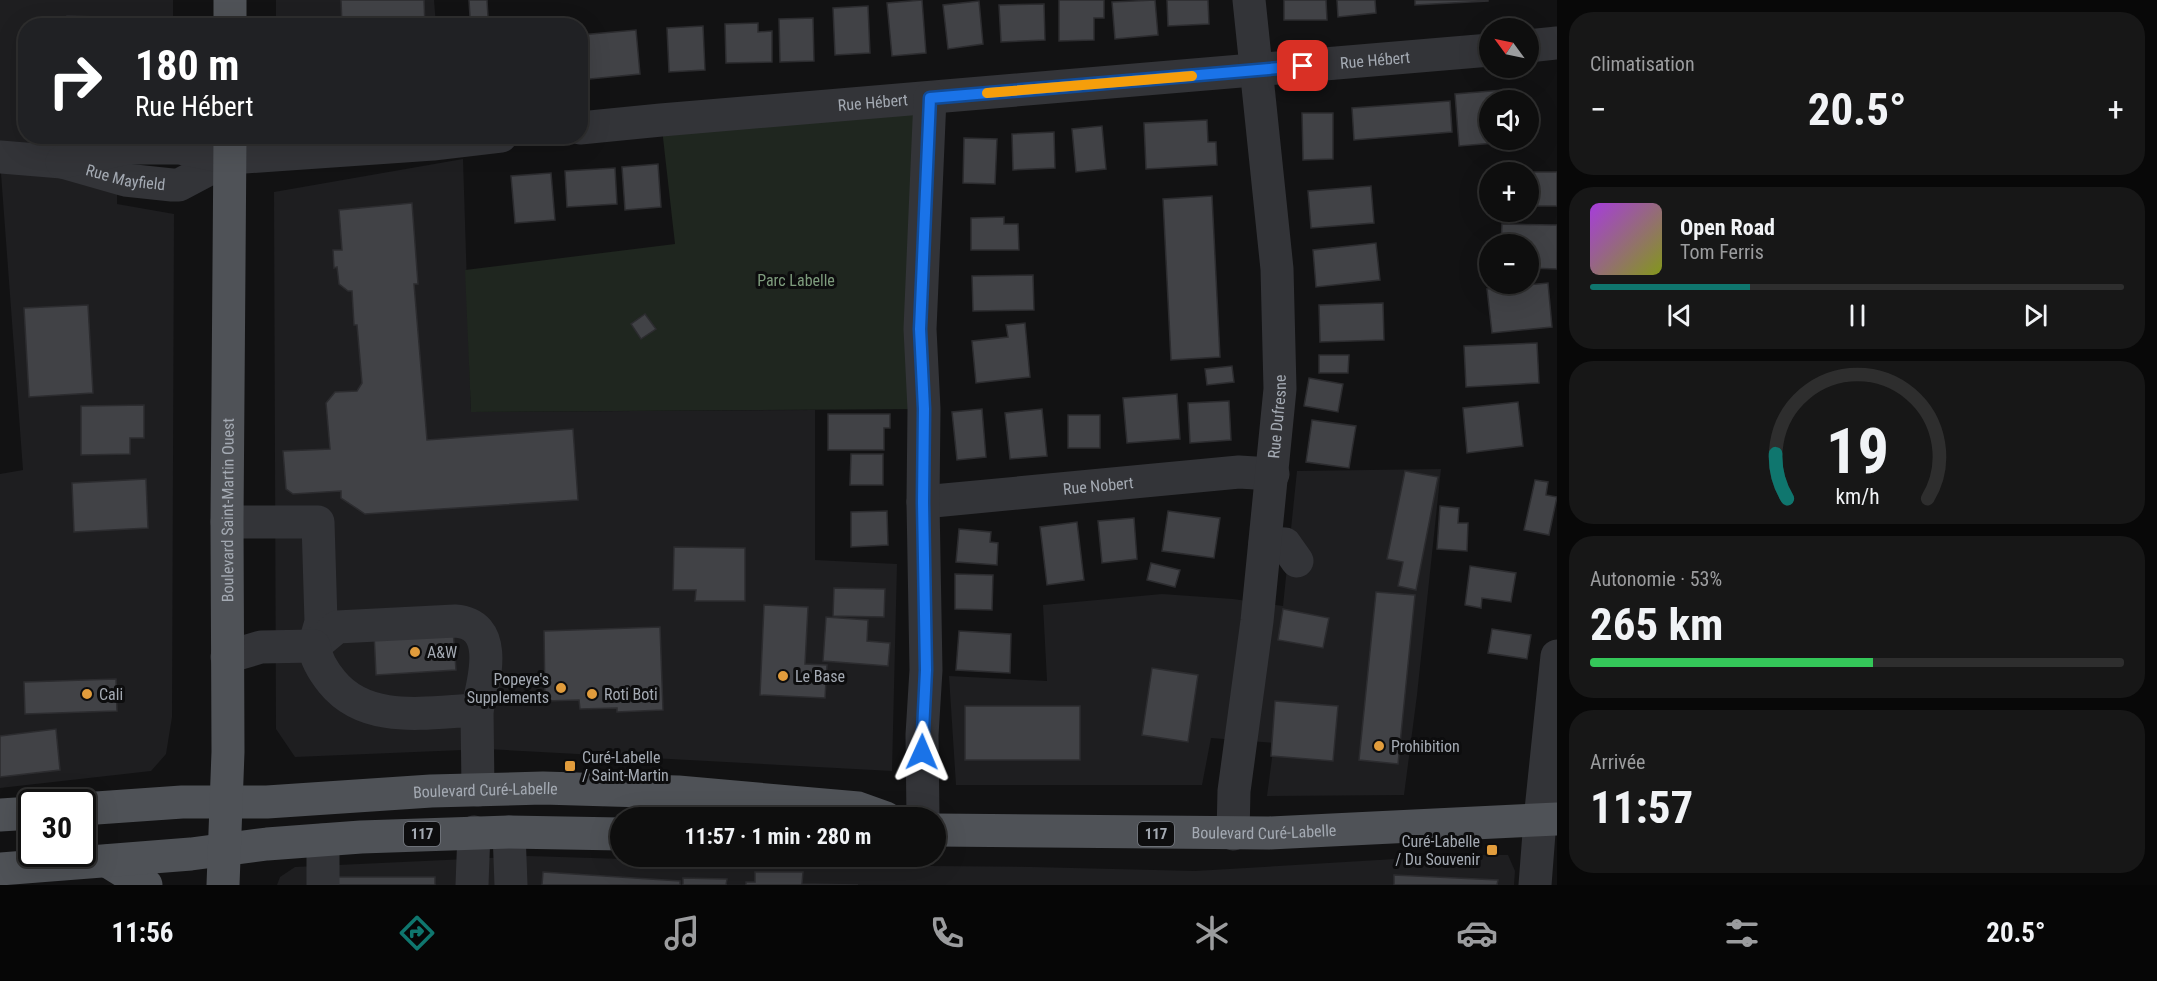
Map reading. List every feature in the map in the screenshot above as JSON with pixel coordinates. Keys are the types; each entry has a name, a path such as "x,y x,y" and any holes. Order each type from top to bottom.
{"main road":[{"path":"230,0 230,18"},
{"name":"Boulevard Saint-Martin Ouest","path":"223,885 228,752 230,147"},
{"name":"Boulevard Curé-Labelle","path":"96,808 182,802 267,802 554,788 678,792 847,807"},
{"path":"0,815 18,814"},
{"name":"Boulevard Curé-Labelle","path":"946,831 1233,834 1347,831 1548,819"},
{"name":"117","path":"0,869 322,840 509,831 610,834"},
{"path":"107,861 146,885"}],"street":[{"name":"Rue Dufresne","path":"1233,834 1234,791 1257,621 1280,388 1278,269 1249,0"},
{"path":"1539,45 1557,43"},
{"name":"Rue Hébert","path":"588,127 1479,51"},
{"path":"923,807 922,735 926,670 924,409 920,329 930,98"},
{"path":"230,147 433,144"},
{"name":"Rue Mayfield","path":"0,157 62,162 125,180 179,185 230,147"},
{"name":"Rue Nobert","path":"923,502 1239,472 1273,474"},
{"path":"227,522 318,522 321,622 314,646 318,662 336,687 368,708 398,713 477,711"},
{"path":"1265,543 1285,544 1297,561"},
{"path":"227,657 261,647 314,646 337,627 455,621 472,625 479,630 484,641 485,674 477,711 478,790"},
{"path":"1535,885 1548,819 1557,656"},
{"path":"509,831 512,885"},
{"path":"472,885 474,832"},
{"path":"322,840 322,885"}],"shaded area":[{"path":"0,0 173,0 173,18 18,18 18,144 117,144 117,204 174,214 172,717 166,754 151,771 0,788 0,474 23,470 0,160"},
{"path":"276,0 434,0 435,18 276,18"},
{"path":"463,159 471,412 815,410 815,560 897,564 892,771 487,749 295,757 276,729 274,192"},
{"path":"1441,469 1404,795 1267,796 1274,743 1211,738 1202,785 956,785 949,676 1047,681 1043,605 1162,594 1233,599 1283,606 1297,471"},
{"path":"1462,855 1508,855 1515,871 1514,885 277,885 280,877 295,867 529,856 610,859 610,867 946,866 1195,871"}],"green space":[{"name":"Parc Labelle","path":"930,98 924,409 471,412 465,270 675,244 661,120"}],"building":[{"path":"341,0 424,0 425,18 342,18"},
{"path":"469,0 487,0 488,17 470,17"},
{"path":"922,0 926,53 892,56 887,3"},
{"path":"1059,0 1104,0 1104,18 1094,18 1094,40 1059,41"},
{"path":"1155,0 1158,35 1115,39 1112,2"},
{"path":"1167,0 1208,0 1209,24 1168,26"},
{"path":"1284,0 1326,0 1327,20 1284,20"},
{"path":"1337,0 1375,0 1376,13 1338,17"},
{"path":"1415,0 1488,0 1488,1 1415,5"},
{"path":"979,1 983,44 948,49 943,5"},
{"path":"1044,4 1045,40 1001,42 999,5"},
{"path":"868,6 870,53 835,55 833,8"},
{"path":"67,16 100,17 100,18 67,18"},
{"path":"813,18 814,61 780,62 779,19"},
{"path":"758,23 758,32 772,31 772,62 726,63 725,24"},
{"path":"703,26 705,70 669,72 667,28"},
{"path":"636,30 640,74 588,79 588,34"},
{"path":"1479,92 1479,144 1459,146 1455,94"},
{"path":"1450,101 1452,132 1354,140 1352,108"},
{"path":"1302,113 1333,113 1333,159 1303,160"},
{"path":"1207,120 1208,142 1216,142 1217,165 1146,169 1144,123"},
{"path":"1102,126 1106,169 1076,172 1072,129"},
{"path":"1054,132 1055,168 1013,170 1012,134"},
{"path":"964,138 997,139 995,184 963,183"},
{"path":"658,164 661,207 625,210 622,167"},
{"path":"615,168 617,204 567,207 565,171"},
{"path":"1539,172 1557,172 1557,206 1539,206"},
{"path":"551,173 555,220 515,223 511,176"},
{"path":"1371,186 1374,223 1311,228 1308,191"},
{"path":"1212,196 1220,357 1171,360 1163,199"},
{"path":"412,203 418,284 414,284 427,440 573,429 578,500 365,514 341,498 341,491 293,494 286,489 283,451 330,449 326,403 335,392 357,391 362,383 352,291 348,291 339,284 337,267 334,268 333,250 342,250 339,210"},
{"path":"1004,217 1004,224 1018,224 1019,250 971,250 971,218"},
{"path":"1502,224 1557,225 1557,269 1539,268 1539,234 1502,234"},
{"path":"1376,243 1380,280 1316,287 1313,250"},
{"path":"1033,275 1034,310 973,311 972,276"},
{"path":"1548,283 1552,327 1492,333 1488,294 1539,294 1539,284"},
{"path":"1383,303 1384,340 1320,342 1319,305"},
{"path":"88,305 93,393 29,397 24,308"},
{"path":"645,314 656,329 641,339 631,324"},
{"path":"1025,323 1030,377 976,383 972,341 1008,337 1006,325"},
{"path":"1537,343 1539,383 1466,387 1464,346"},
{"path":"1319,355 1349,355 1348,373 1319,373"},
{"path":"1232,366 1234,382 1207,385 1205,369"},
{"path":"1309,378 1343,384 1338,412 1304,406"},
{"path":"1177,394 1180,439 1127,443 1123,398"},
{"path":"1229,401 1231,440 1190,443 1188,403"},
{"path":"1518,402 1523,446 1467,453 1463,408"},
{"path":"144,405 144,438 130,438 130,454 81,455 81,406"},
{"path":"982,409 986,457 957,460 952,412"},
{"path":"1042,409 1047,456 1010,459 1005,413"},
{"path":"828,414 890,414 890,428 884,428 884,450 828,450"},
{"path":"1068,415 1100,415 1100,448 1068,448"},
{"path":"1312,420 1356,426 1349,468 1306,462"},
{"path":"851,454 883,454 883,485 850,485"},
{"path":"1405,471 1438,477 1416,590 1398,586 1403,562 1387,559"},
{"path":"146,479 148,528 74,532 72,483"},
{"path":"1535,480 1548,482 1546,495 1557,497 1549,535 1524,530"},
{"path":"1440,506 1459,508 1458,523 1468,523 1467,551 1437,549"},
{"path":"887,511 888,545 851,547 851,512"},
{"path":"1168,511 1220,518 1214,558 1162,551"},
{"path":"1134,518 1137,559 1102,563 1098,521"},
{"path":"1077,522 1084,580 1047,585 1040,527"},
{"path":"959,529 991,532 990,542 998,543 997,565 956,562"},
{"path":"674,547 745,548 745,601 695,601 696,590 673,590"},
{"path":"1151,563 1180,570 1175,587 1147,580"},
{"path":"1470,566 1516,573 1511,602 1482,598 1481,608 1465,605"},
{"path":"955,574 993,575 992,610 955,609"},
{"path":"834,588 885,589 884,617 833,616"},
{"path":"1376,592 1415,595 1398,764 1359,760"},
{"path":"764,605 808,607 805,664 827,665 825,698 760,695"},
{"path":"1283,609 1329,618 1323,648 1278,640"},
{"path":"826,617 868,620 867,641 890,643 888,666 823,661"},
{"path":"660,627 663,710 617,712 617,708 580,709 579,700 545,701 544,631"},
{"name":"A&W","path":"453,629 456,670 376,675 374,633"},
{"path":"1492,629 1531,635 1527,659 1488,653"},
{"path":"959,631 1011,634 1010,673 956,670"},
{"path":"1152,668 1198,675 1188,742 1142,735"},
{"path":"116,679 117,711 25,714 24,682"},
{"path":"1275,701 1338,706 1333,761 1271,756"},
{"path":"965,706 1080,706 1080,760 965,760"},
{"path":"56,729 60,770 0,777 0,736"},
{"path":"543,872 680,881 680,885 542,885"},
{"path":"755,872 803,872 802,884 858,885 746,885 746,882 755,882"},
{"path":"1394,875 1498,880 1497,885 1394,885"},
{"path":"326,877 435,877 435,885 326,885"},
{"path":"683,878 727,879 726,885 683,885"}],"slow traffic":[{"path":"987,93 1192,76"}],"place":[{"name":"A&W","path":"415,652"},
{"name":"Le Base","path":"783,676"},
{"name":"Popeye's Supplements","path":"561,688"},
{"name":"Cali","path":"87,694"},
{"name":"Roti Boti","path":"592,694"},
{"name":"Prohibition","path":"1379,746"},
{"name":"Curé-Labelle / Saint-Martin","path":"570,766"},
{"name":"Curé-Labelle / Du Souvenir","path":"1492,850"}],"route":[{"path":"922,752 926,670 924,409 920,329 930,98 1303,66"}]}
